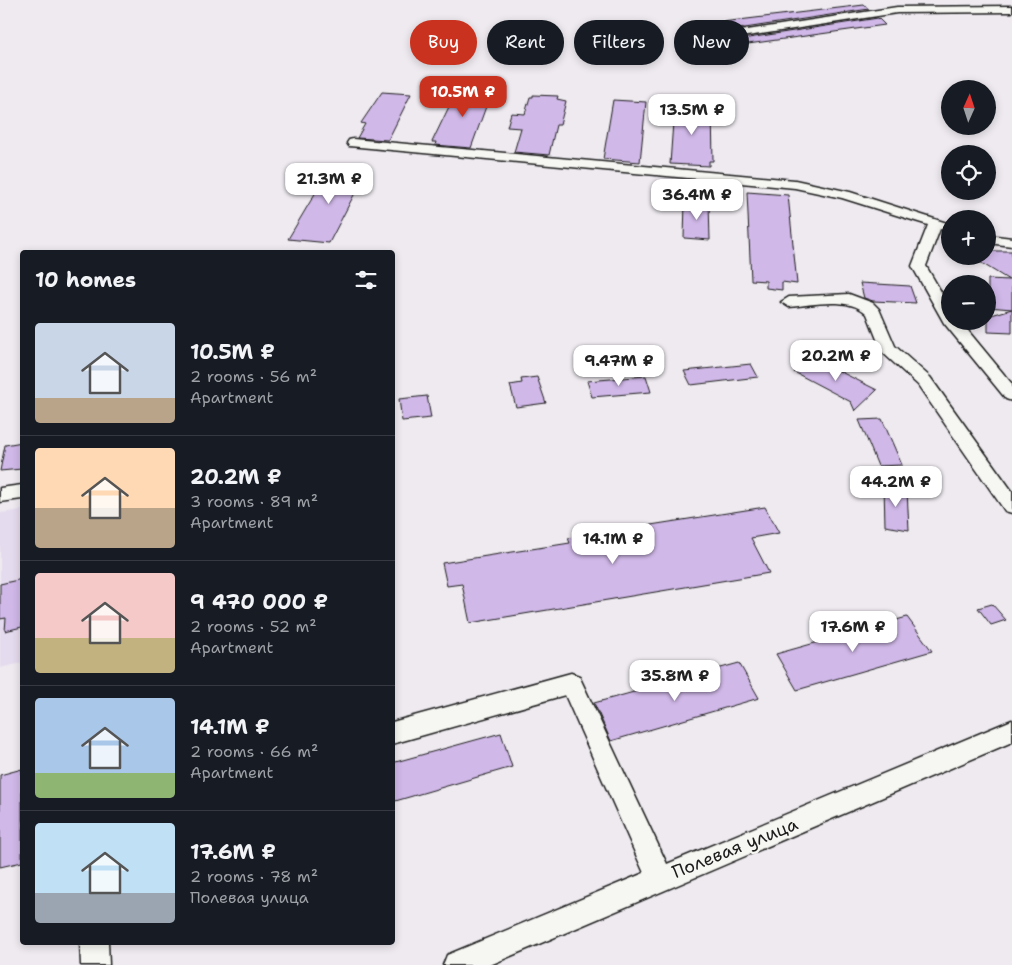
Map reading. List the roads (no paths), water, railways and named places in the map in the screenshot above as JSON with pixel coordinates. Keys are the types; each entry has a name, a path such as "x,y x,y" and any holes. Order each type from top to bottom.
{"street":[{"path":"749,33 897,10 1012,9"},
{"path":"352,143 794,184 845,195 941,226"},
{"path":"935,224 919,266 941,303"},
{"path":"996,240 1012,242"},
{"path":"789,302 849,299 868,306 874,312 888,348 924,381 1012,506"},
{"path":"959,330 1012,395"},
{"path":"0,495 20,492"},
{"path":"395,732 571,683 660,879"},
{"name":"Полевая улица","path":"457,965 660,879 753,842 1012,731"},
{"path":"94,945 95,965"}]}
